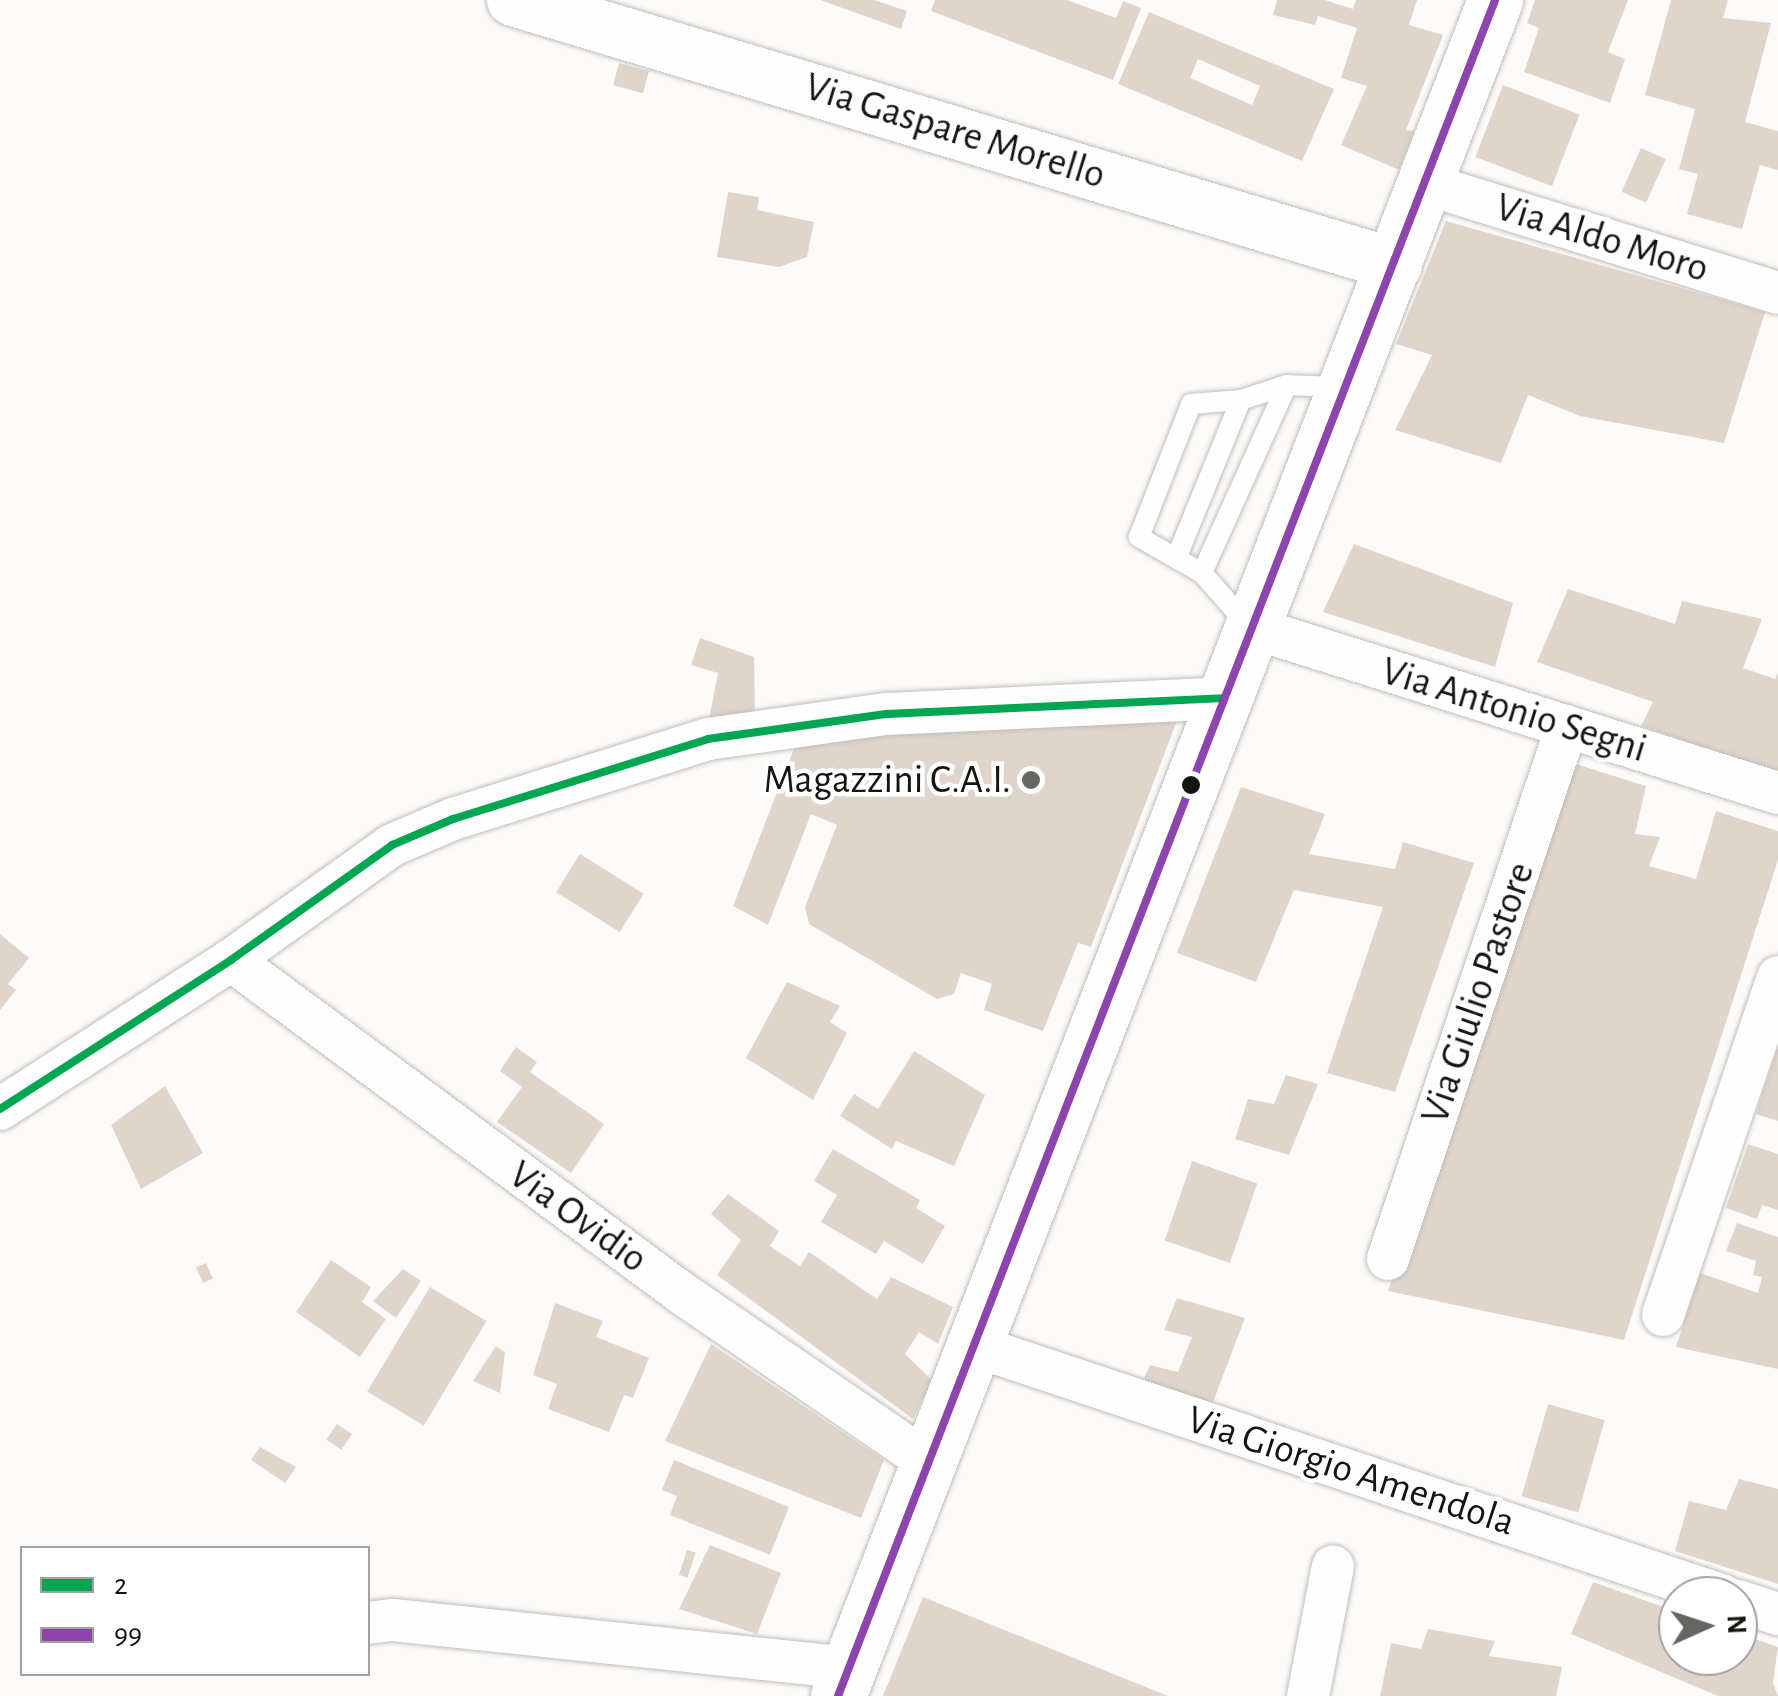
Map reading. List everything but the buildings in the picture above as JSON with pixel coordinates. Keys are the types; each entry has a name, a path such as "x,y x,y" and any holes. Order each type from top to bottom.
{"main road":[{"path":"842,1682 978,1347 1250,627 1396,264 1495,0"}],"street":[{"name":"Via Gaspare Morello","path":"513,0 1396,264"},
{"name":"Via Aldo Moro","path":"1426,184 1778,293"},
{"name":"Via Antonio Segni","path":"1250,627 1778,792"},
{"path":"0,1109 231,960 392,844 708,739 887,714 1224,698"},
{"name":"Via Giulio Pastore","path":"1388,1260 1567,726"},
{"name":"Via Ovidio","path":"231,960 683,1294 930,1464"},
{"path":"1663,1316 1778,978"},
{"name":"Via Giorgio Amendola","path":"978,1347 1664,1576"},
{"path":"1308,1696 1334,1566"},
{"path":"370,1623 393,1620 842,1682"}],"lane":[{"path":"1250,627 1202,573 1178,554 1139,538 1191,404 1241,400 1287,385 1344,387"},
{"path":"1202,573 1287,385"},
{"path":"1178,554 1241,400"}],"transit line":[{"name":"99","path":"838,1696 1495,0"},
{"name":"2","path":"0,1109 231,960 392,845 453,819 708,739 887,714 1224,698"}],"place":[{"name":"Magazzini C.A.I.","path":"1031,780"}]}
